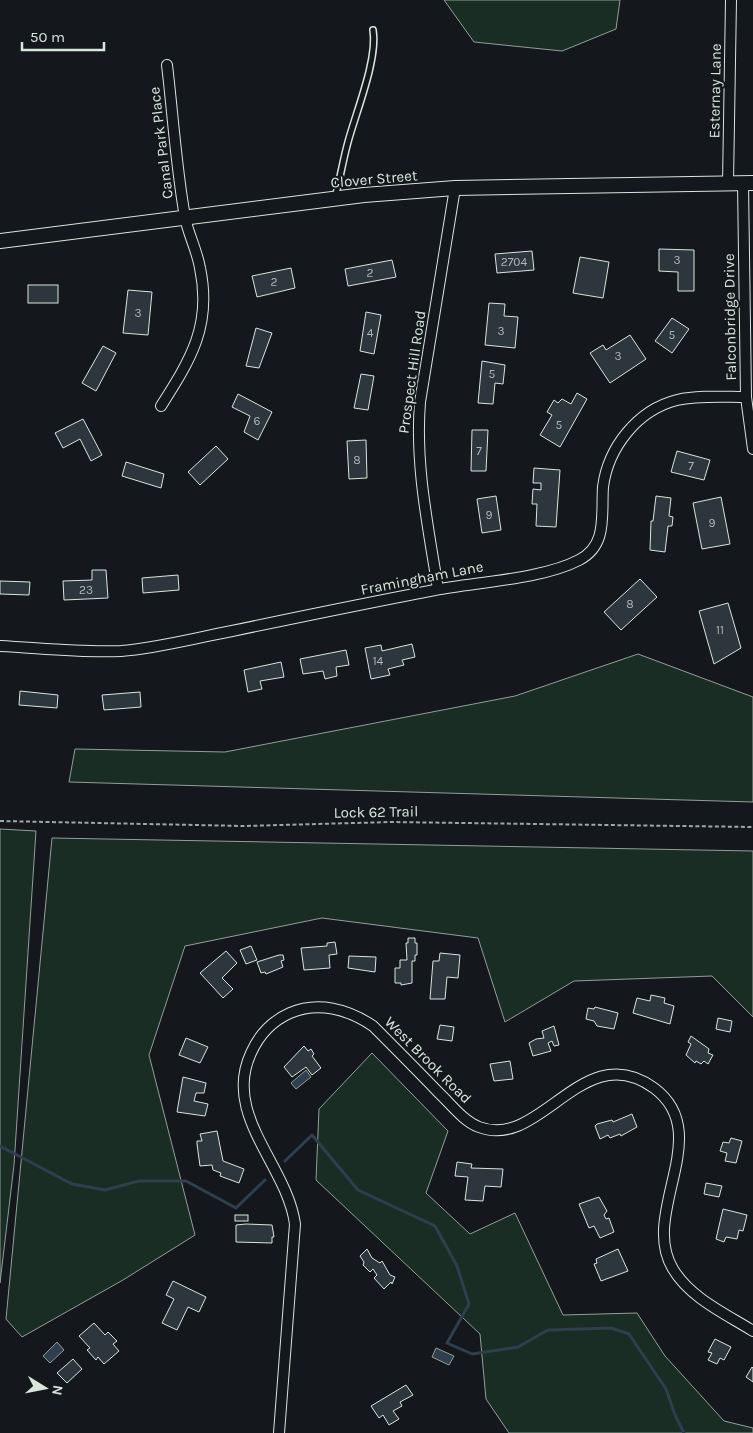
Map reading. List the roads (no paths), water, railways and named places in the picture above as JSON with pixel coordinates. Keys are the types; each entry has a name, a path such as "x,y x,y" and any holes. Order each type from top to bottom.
{"main road":[{"name":"Clover Street","path":"0,241 335,198 455,188 748,183"}],"street":[{"name":"Esternay Lane","path":"728,183 731,0"},
{"name":"Canal Park Place","path":"161,406 192,355 204,313 200,268 185,218 167,65"},
{"name":"Falconbridge Drive","path":"748,183 746,397 753,449"},
{"name":"Prospect Hill Road","path":"438,590 419,474 418,432 420,402 455,188"},
{"name":"Framingham Lane","path":"0,646 122,651 158,646 438,590 545,572 580,560 594,548 603,522 606,472 621,439 633,426 660,406 677,400 746,397"},
{"name":"West Brook Road","path":"279,1433 295,1224 288,1194 250,1120 244,1103 243,1082 248,1060 260,1037 279,1019 303,1009 328,1008 363,1019 373,1026 460,1114 487,1130 516,1127 580,1085 597,1077 617,1075 628,1077 639,1080 655,1089 664,1098 675,1117 679,1138 677,1161 663,1224 668,1258 672,1268 686,1285 753,1331"}],"lane":[{"path":"335,198 369,67 375,40 373,30"}],"water":[{"path":"306,1070 311,1077 296,1089 291,1083"},
{"path":"57,1342 64,1350 50,1363 43,1356"},
{"path":"436,1348 454,1356 449,1365 432,1357"}],"waterway":[{"path":"285,1161 312,1135 358,1190 435,1226 457,1266 469,1304 447,1343 472,1354 518,1347 548,1330 611,1328 629,1334 666,1389 675,1415 684,1433"},
{"path":"0,1146 72,1184 105,1190 139,1181 186,1181 236,1208 265,1180"}]}
